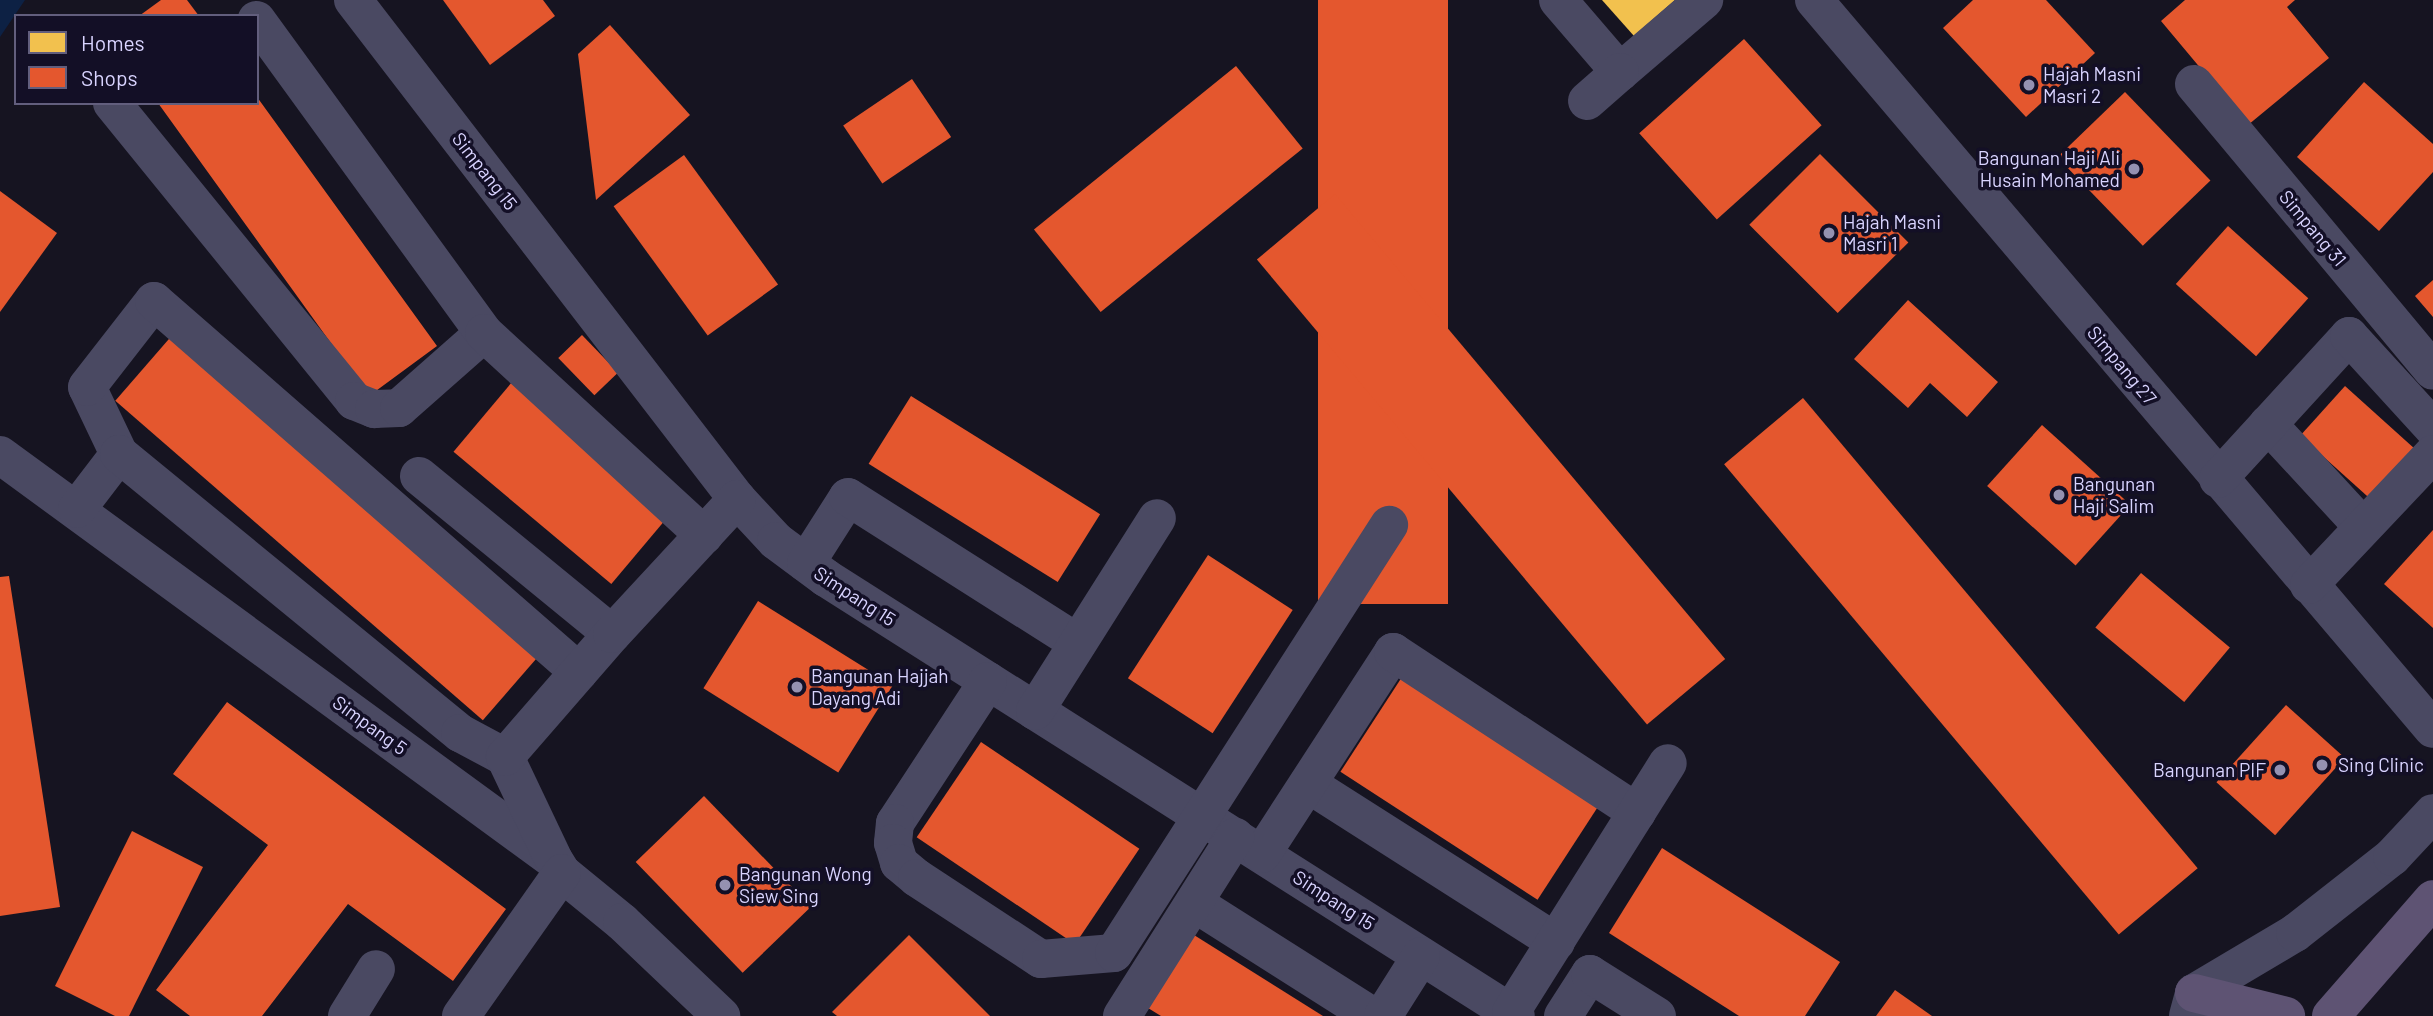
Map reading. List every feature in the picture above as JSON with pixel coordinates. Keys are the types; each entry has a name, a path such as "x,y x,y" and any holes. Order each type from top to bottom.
{"main road":[{"path":"2331,1016 2433,899"},
{"path":"2198,1008 2286,1016"}],"street":[{"name":"Simpang 15","path":"353,0 737,499 776,541 806,564 988,681 1513,1014"},
{"path":"1558,0 1620,72"},
{"path":"1587,101 1704,0"},
{"name":"Simpang 27","path":"1814,0 2433,729"},
{"path":"259,22 484,333 704,535"},
{"name":"Simpang 31","path":"2194,83 2433,371"},
{"path":"114,105 354,401 374,409 399,408 484,333"},
{"path":"461,1016 558,867 505,757 460,733 119,454 87,387 153,301 579,672"},
{"path":"2218,479 2349,337 2433,428"},
{"path":"2268,424 2364,527"},
{"path":"77,509 119,454"},
{"path":"2309,585 2433,454"},
{"name":"Simpang 5","path":"0,455 77,509 558,867 622,922 721,1016"},
{"path":"419,476 612,634"},
{"path":"806,564 848,497 1078,643"},
{"path":"505,757 612,634 737,499"},
{"path":"1035,711 1157,518"},
{"path":"988,681 895,823 893,843 900,863 917,878 1041,959 1114,953 1204,817 1389,525"},
{"path":"1122,1016 1194,903 1308,784 1393,652 1637,812"},
{"path":"1513,1014 1668,763"},
{"path":"1308,784 1556,942"},
{"path":"2198,1008 2392,857 2433,813"},
{"path":"1194,903 1372,1016"},
{"path":"1383,1016 1421,956"},
{"path":"347,1016 376,969"},
{"path":"1563,1016 1590,974 1657,1016"}],"water":[{"path":"0,0 25,0 14,14 0,37"}],"building: Homes":[{"path":"1602,0 1675,0 1634,36"}],"building: Shops":[{"path":"161,0 187,0 198,14 142,14"},
{"path":"443,0 543,0 555,16 490,65"},
{"path":"1318,0 1448,0 1448,604 1318,604"},
{"name":"Hajah Masni Masri 2","path":"1973,0 2046,0 2095,53 2026,117 1943,28"},
{"path":"2185,0 2295,0 2287,7 2329,58 2248,125 2161,21"},
{"path":"610,25 690,115 596,200 578,54"},
{"path":"1744,39 1822,125 1717,220 1639,133"},
{"path":"1236,66 1303,148 1101,312 1034,230"},
{"path":"912,79 951,137 882,183 843,125"},
{"path":"2364,82 2433,144 2433,172 2379,231 2297,157"},
{"name":"Bangunan Haji Ali Husain Mohamed","path":"2125,92 2210,180 2143,246 2057,157"},
{"path":"259,100 437,346 369,396 159,105 259,105"},
{"name":"Hajah Masni Masri 1","path":"1820,154 1908,242 1838,313 1749,225"},
{"path":"684,155 778,284 708,336 614,206"},
{"path":"0,191 57,233 0,312"},
{"path":"1335,194 1725,659 1647,725 1257,260"},
{"path":"2228,226 2308,298 2256,356 2176,284"},
{"path":"2433,280 2433,317 2415,296"},
{"path":"1908,300 1998,382 1967,417 1930,383 1908,408 1854,359"},
{"path":"175,332 543,652 483,720 115,401"},
{"path":"582,335 618,372 594,395 558,358"},
{"path":"512,382 670,514 611,584 454,452"},
{"path":"2345,386 2414,448 2369,498 2300,436"},
{"path":"911,396 1100,514 1058,582 869,464"},
{"path":"1803,398 2198,868 2119,935 1724,464"},
{"name":"Bangunan Haji Salim","path":"2042,425 2130,505 2076,566 1987,486"},
{"path":"2433,530 2433,628 2384,584"},
{"path":"1208,555 1293,610 1213,733 1128,678"},
{"path":"2141,573 2230,648 2184,702 2095,627"},
{"path":"9,576 60,907 0,916 0,577"},
{"name":"Bangunan Hajjah Dayang Adi","path":"758,601 893,685 838,773 703,688"},
{"path":"1402,677 1599,805 1538,900 1340,772"},
{"path":"227,702 506,909 453,981 348,904 262,1016 190,1016 156,990 268,845 173,774"},
{"name":"Bangunan PIF","path":"2286,705 2345,758 2275,835 2216,782"},
{"path":"981,742 1139,849 1075,944 917,837"},
{"name":"Bangunan Wong Siew Sing","path":"704,796 811,907 743,973 636,862"},
{"path":"132,831 203,867 129,1016 115,1016 55,986"},
{"path":"1662,848 1840,962 1805,1016 1739,1016 1609,933"},
{"path":"909,935 990,1016 837,1016 832,1012"},
{"path":"1194,935 1323,1016 1161,1016 1148,1008"},
{"path":"1895,990 1932,1016 1876,1016"}],"place":[{"name":"Hajah Masni Masri 2","path":"2029,85"},
{"name":"Bangunan Haji Ali Husain Mohamed","path":"2134,169"},
{"name":"Hajah Masni Masri 1","path":"1829,233"},
{"name":"Bangunan Haji Salim","path":"2059,495"},
{"name":"Bangunan Hajjah Dayang Adi","path":"797,687"},
{"name":"Sing Clinic","path":"2322,765"},
{"name":"Bangunan PIF","path":"2280,770"},
{"name":"Bangunan Wong Siew Sing","path":"725,885"}]}
